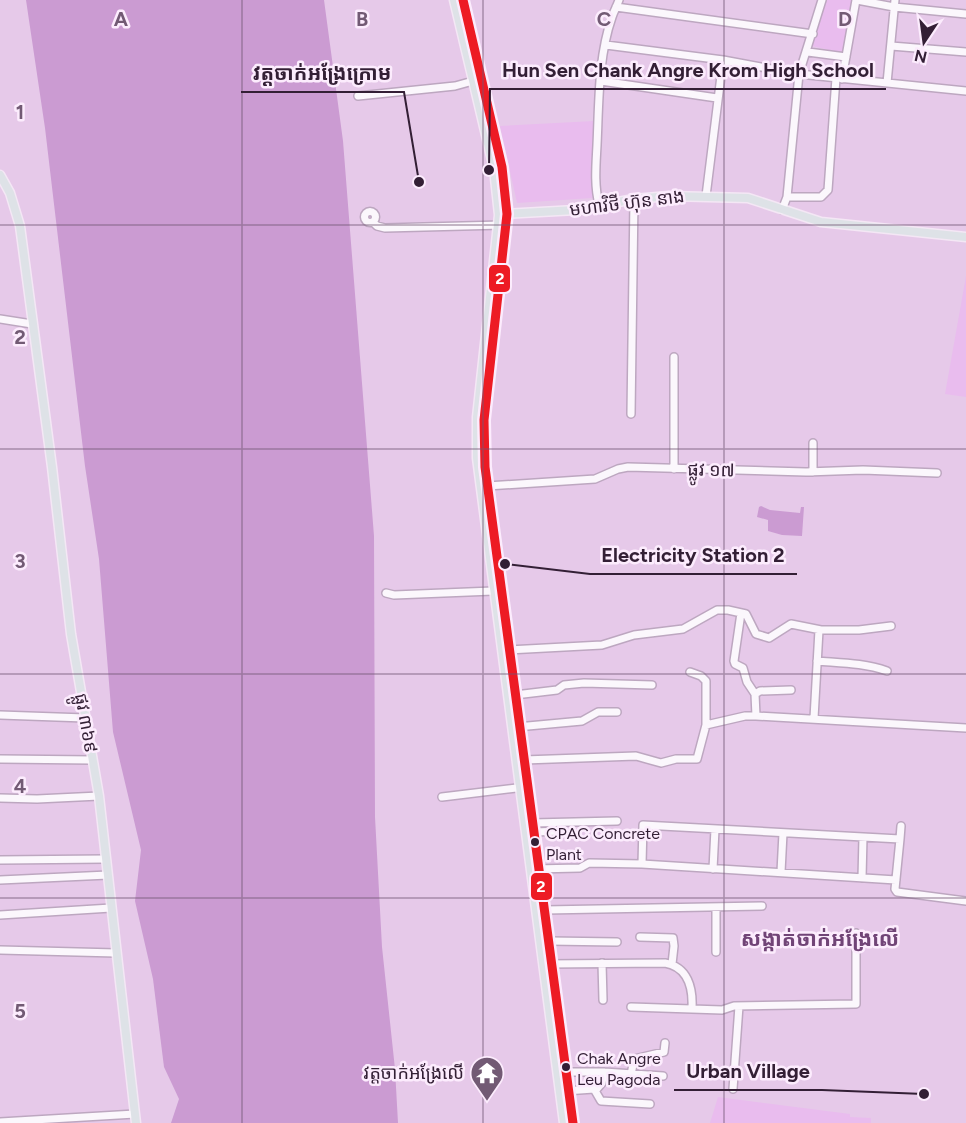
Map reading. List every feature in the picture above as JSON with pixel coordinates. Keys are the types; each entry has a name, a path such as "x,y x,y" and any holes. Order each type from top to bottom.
{"main road":[{"path":"454,0 462,12 502,167 503,226 484,420 486,492 493,591 515,695 515,727 524,760 524,787 534,827 535,869 545,910 549,941 547,964 566,1072 564,1123"},
{"path":"464,0 462,12 473,81 503,214"},
{"name":"ផ្លូវ ៣៦៩","path":"0,175 17,211 52,467 71,634 99,796 135,1119"},
{"name":"មហាវិថី ហ៊ុន នាង","path":"503,214 576,210 634,199 706,196 753,198 808,219 830,224 966,237"},
{"path":"486,492 564,1091 573,1123"}],"street":[{"path":"782,210 788,197 799,74 822,0"},
{"path":"788,197 821,197 828,190 839,79 846,57 857,0 895,3 966,15"},
{"path":"599,204 596,171 601,81 612,17 618,3 813,34"},
{"path":"887,83 895,3"},
{"path":"606,45 723,60 799,74 966,91"},
{"path":"891,46 966,52"},
{"path":"808,51 846,57"},
{"path":"706,196 723,60"},
{"path":"358,96 455,86 473,81"},
{"path":"601,81 717,98"},
{"path":"631,414 634,199"},
{"path":"373,222 384,228 503,226"},
{"path":"0,319 32,324"},
{"path":"674,357 674,469"},
{"path":"813,443 813,472"},
{"name":"ផ្លូវ ១៧","path":"486,492 595,479 628,467 937,473"},
{"path":"386,593 394,595 493,591"},
{"path":"505,650 602,645 620,638 683,629 717,610 746,614 756,634 769,638 791,624 819,630 859,630 891,626"},
{"path":"741,613 734,661 743,668 747,682 755,694 756,716"},
{"path":"814,718 819,630"},
{"path":"817,661 864,664 887,671"},
{"path":"524,760 636,756 661,763 676,759 697,759 706,725 706,681 701,676 690,672"},
{"path":"515,695 557,690 564,685 584,683 652,685"},
{"path":"755,694 760,691 791,690"},
{"path":"515,727 582,721 598,712 617,712"},
{"path":"0,715 85,718"},
{"path":"706,725 745,716 756,716 966,728"},
{"path":"0,759 93,760"},
{"path":"442,796 524,787"},
{"path":"0,798 99,796"},
{"path":"534,827 617,821"},
{"path":"642,864 643,825 900,839"},
{"path":"902,826 895,889 900,893 966,901"},
{"path":"534,827 563,831"},
{"path":"713,868 715,829"},
{"path":"781,872 783,833"},
{"path":"862,837 862,878"},
{"path":"0,860 106,859"},
{"path":"535,869 580,868 590,863 642,864 896,880"},
{"path":"0,880 108,875"},
{"path":"545,910 762,906"},
{"path":"716,907 716,952"},
{"path":"0,915 111,908"},
{"path":"631,1006 722,1010 739,1006 856,1004 856,933"},
{"path":"640,937 672,938 674,946 672,964"},
{"path":"549,941 617,942"},
{"path":"0,950 116,953"},
{"path":"602,963 603,1000"},
{"path":"547,964 672,964 685,975 691,985 692,1008"},
{"path":"733,1089 739,1006"},
{"path":"632,1075 634,1058 664,1052 665,1042"},
{"path":"566,1072 663,1076"},
{"path":"564,1091 596,1090 602,1083 604,1072"},
{"path":"596,1090 601,1101 650,1104"},
{"path":"0,1122 135,1119"}],"shaded area":[{"path":"26,0 324,0 343,141 374,536 375,817 382,947 395,1069 398,1123 171,1123 179,1099 164,1067 153,979 135,901 141,850 113,732 99,559 85,466 45,128"},
{"path":"825,0 858,0 847,54 812,46"},
{"path":"594,121 592,198 517,203 500,126"},
{"path":"966,276 966,397 945,394"},
{"path":"761,506 770,510 800,513 801,507 804,507 802,536 782,535 768,531 768,520 757,517"},
{"path":"718,1097 850,1114 850,1117 871,1118 871,1123 710,1123"}],"transit line":[{"name":"2","path":"463,0 502,167 507,214 484,420 485,467 573,1123"}],"place":[{"name":"Hun Sen Chank Angre Krom High School","path":"489,170"},
{"name":"វត្តចាក់អង្រែក្រោម","path":"419,182"},
{"name":"Electricity Station 2","path":"505,564"},
{"name":"CPAC Concrete Plant","path":"535,842"},
{"name":"Chak Angre Leu Pagoda","path":"566,1067"},
{"name":"Urban Village","path":"924,1094"},
{"name":"វត្តចាក់អង្រែលើ","path":"487,1102"}],"district":[{"name":"សង្កាត់ចាក់អង្រែលើ","path":"820,938"}]}
